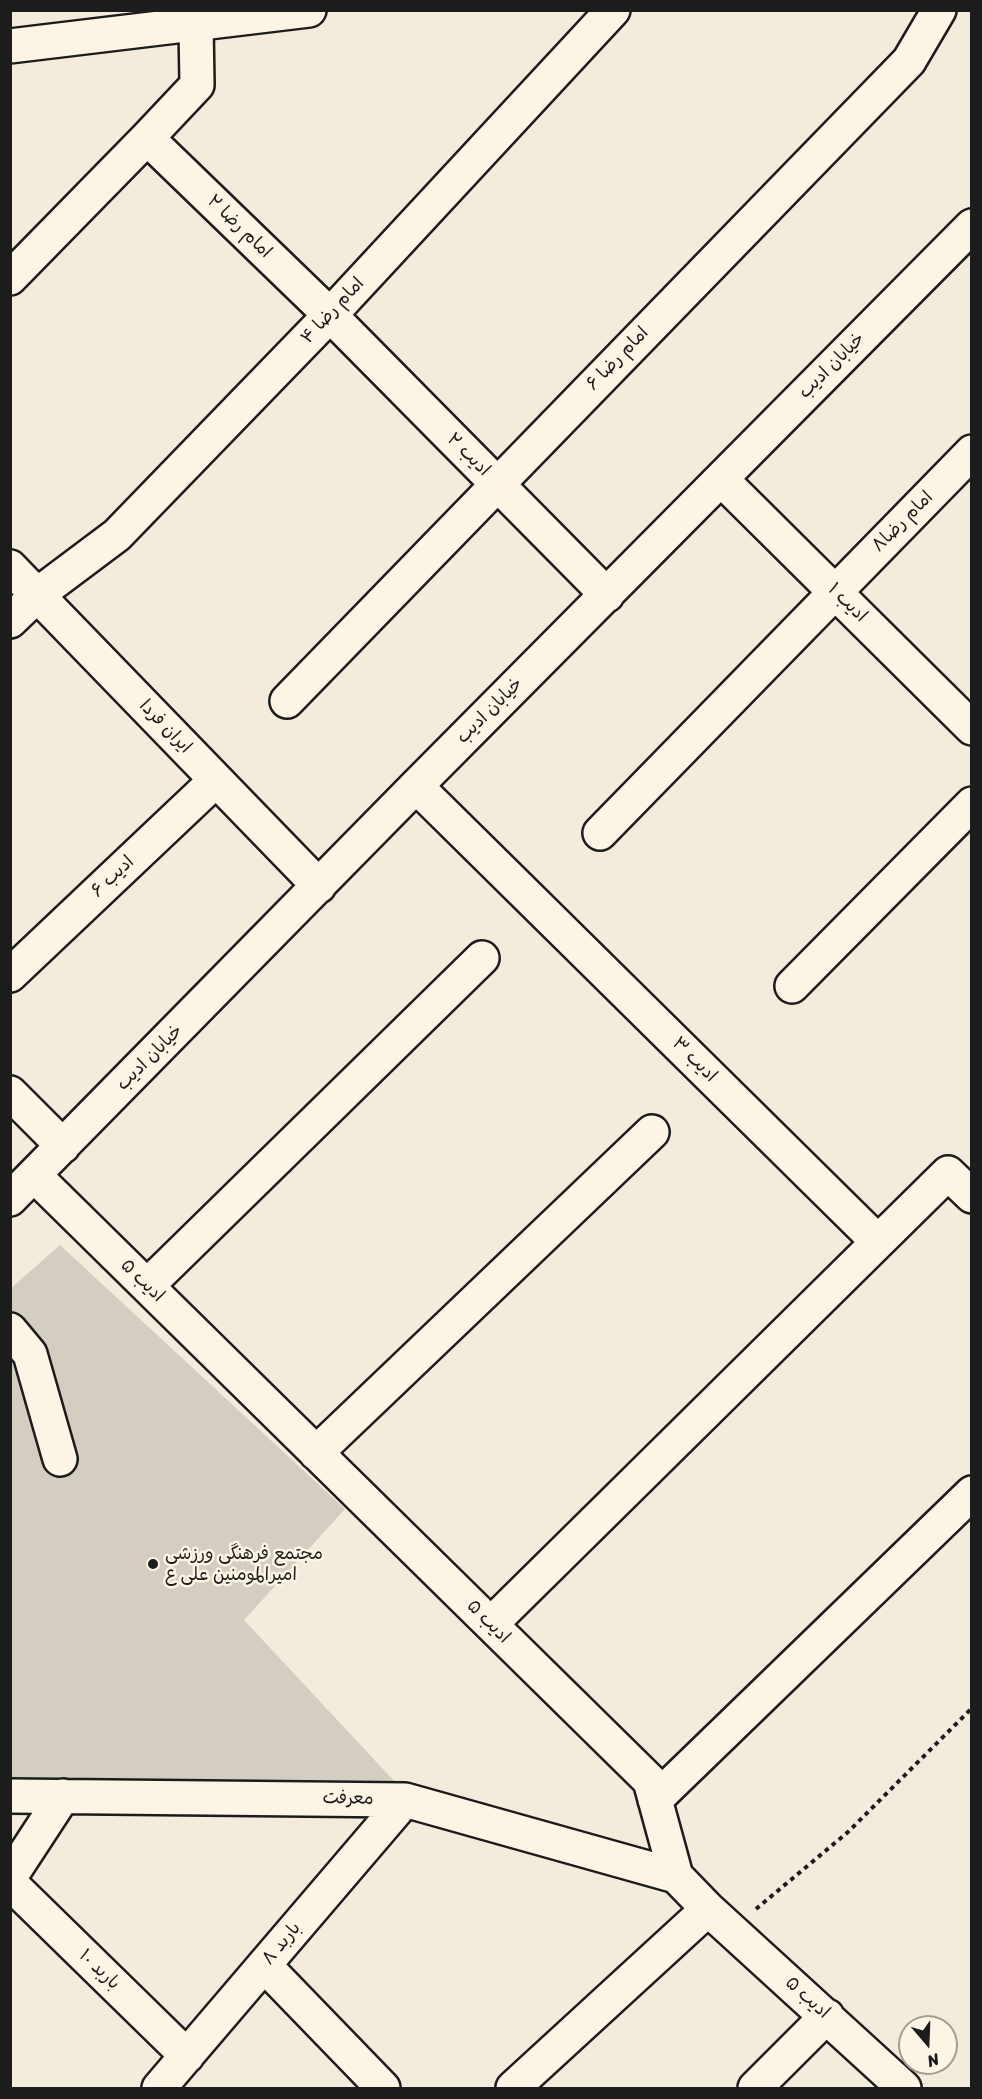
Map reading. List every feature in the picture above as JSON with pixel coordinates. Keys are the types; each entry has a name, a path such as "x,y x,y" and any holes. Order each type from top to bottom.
{"street":[{"path":"10,46 309,10"},
{"name":"امام رضا ۴","path":"10,621 37,594 117,535 330,315 613,10"},
{"name":"امام رضا ۶","path":"287,701 909,61 939,10"},
{"path":"10,278 197,85 196,24"},
{"name":"امام رضا ۲","path":"147,138 330,315"},
{"name":"خیابان ادیب","path":"10,1199 972,226"},
{"name":"ادیب ۲","path":"330,315 607,595"},
{"name":"امام رضا۸","path":"600,833 972,452"},
{"name":"ادیب ۱","path":"721,479 972,728"},
{"name":"ایران فردا","path":"10,567 319,886"},
{"name":"ادیب ۶","path":"10,975 216,780"},
{"name":"ادیب ۳","path":"416,786 878,1242"},
{"path":"792,986 972,804"},
{"path":"147,1286 483,958"},
{"path":"10,1093 63,1146"},
{"path":"316,1453 652,1132"},
{"path":"491,1624 948,1173 972,1196"},
{"name":"ادیب ۵","path":"34,1175 650,1781 676,1876 708,1909 904,2088"},
{"path":"10,1330 30,1354 60,1459"},
{"path":"655,1800 972,1493"},
{"name":"معرفت","path":"10,1796 405,1800 676,1876"},
{"path":"10,1877 63,1796"},
{"name":"باربد ۸","path":"159,2088 405,1800"},
{"name":"باربد ۱۰","path":"10,1883 187,2056"},
{"path":"513,2088 708,1909"},
{"path":"264,1965 383,2088"},
{"path":"755,2088 827,2016"}],"path":[{"path":"708,1909 752,1912 848,1832 972,1708"}],"shaded area":[{"name":"مجتمع فرهنگی ورزشی امیرالمومنین علی ‌ع","path":"60,1245 345,1509 244,1620 395,1782 11,1783 10,1289"}],"place":[{"name":"مجتمع فرهنگی ورزشی امیرالمومنین علی ‌ع","path":"153,1564"}]}
